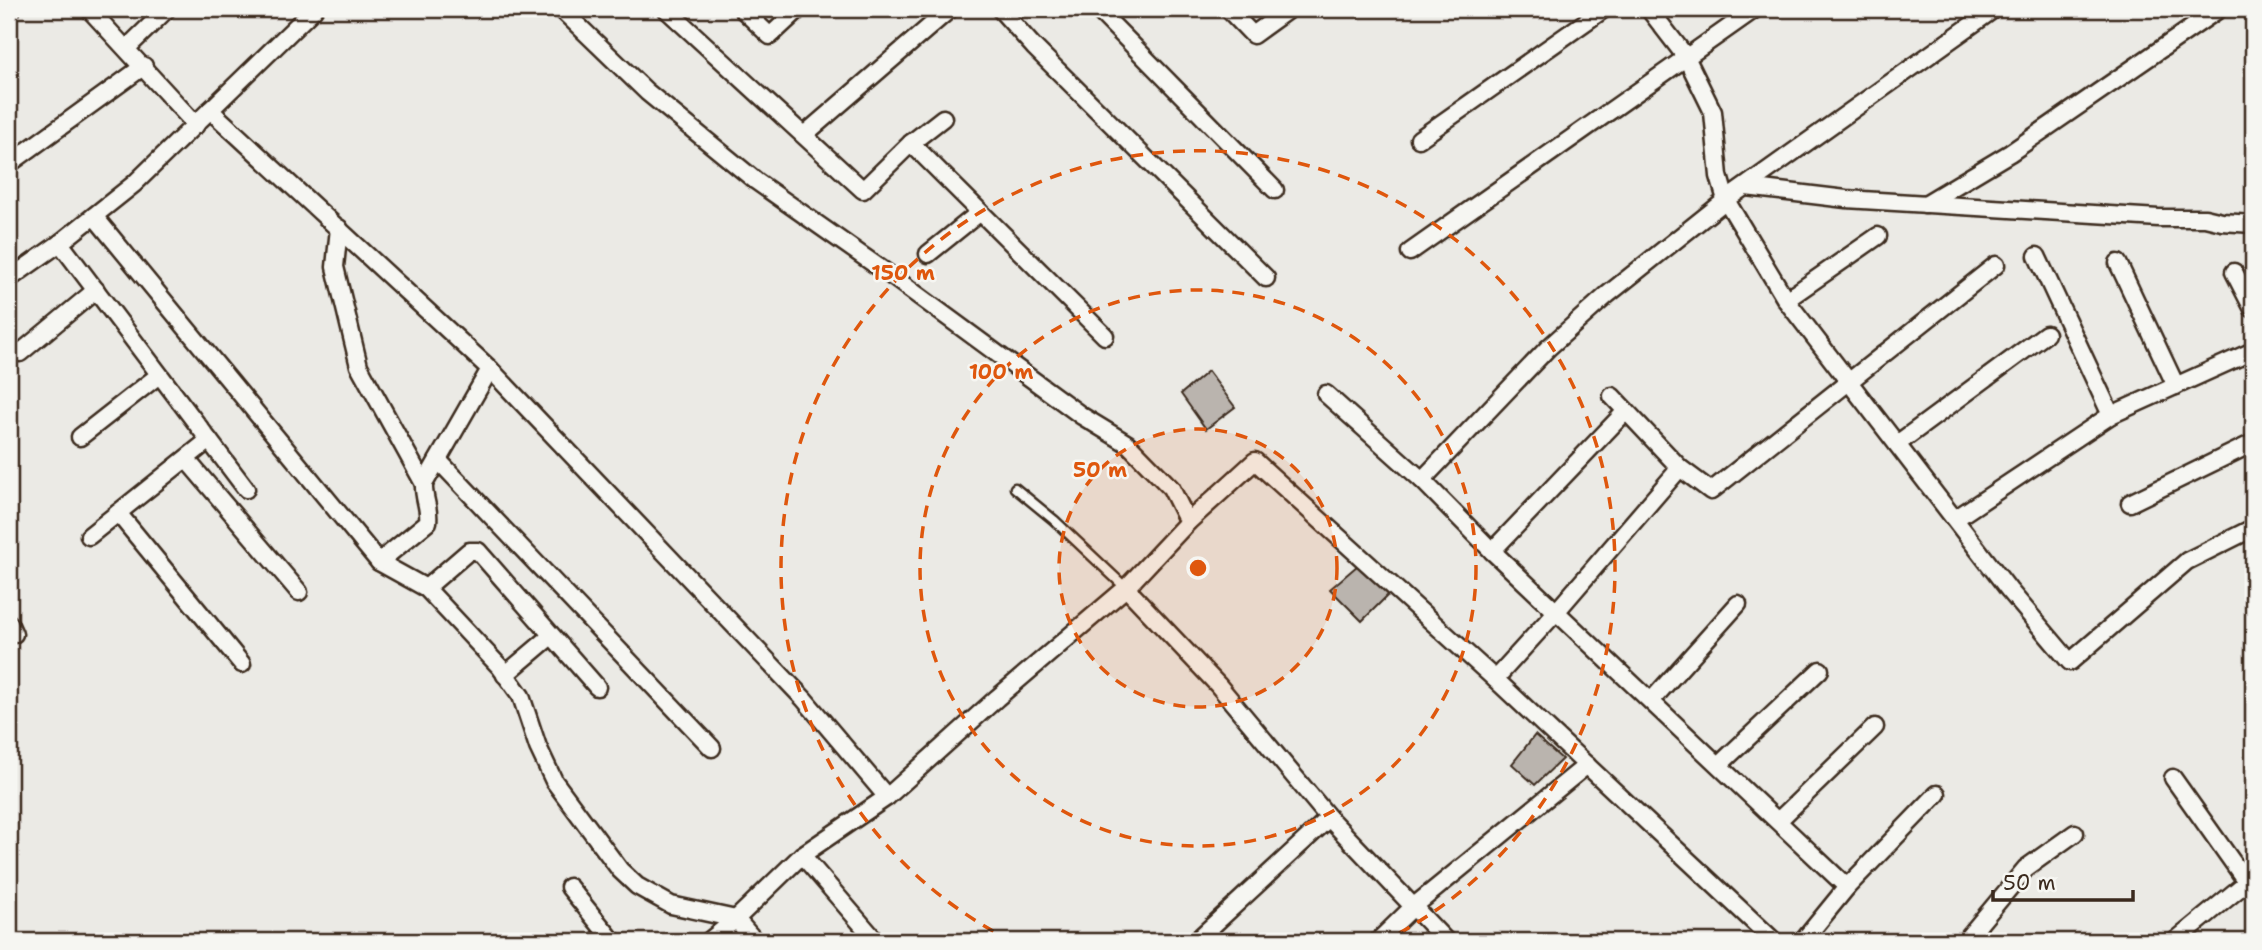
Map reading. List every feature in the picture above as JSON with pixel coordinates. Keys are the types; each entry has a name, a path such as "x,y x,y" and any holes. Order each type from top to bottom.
{"street":[{"path":"89,9 196,125"},
{"path":"127,48 167,9"},
{"path":"9,279 60,243 134,184 314,9"},
{"path":"561,9 647,92 756,181 897,279 1082,416 1128,444 1171,488 1188,522"},
{"path":"666,9 863,190 911,143 943,118"},
{"path":"742,9 770,36 799,9"},
{"path":"804,135 950,9"},
{"path":"1000,9 1034,47 1266,278"},
{"path":"1097,9 1275,190"},
{"path":"1227,9 1253,35 1289,9"},
{"path":"1419,139 1604,9"},
{"path":"1649,9 1686,57 1713,112 1719,176 1726,200 1786,300 2009,590 2070,662 2187,561 2253,528"},
{"path":"1410,252 1755,9"},
{"path":"1422,480 1548,348 1607,295 1726,200 1994,9"},
{"path":"1925,204 2010,153 2219,9"},
{"path":"9,164 144,66"},
{"path":"209,110 490,369 804,699 887,797"},
{"path":"911,143 1105,336"},
{"path":"1746,187 1846,199 2159,218 2205,218 2253,224"},
{"path":"928,254 979,213"},
{"path":"94,216 379,562 426,588 505,675 520,696 538,747 554,781 620,870 637,886 671,905 736,919 755,941"},
{"path":"339,228 335,267 359,366 424,484"},
{"path":"1786,300 1878,236"},
{"path":"60,243 246,489"},
{"path":"2038,256 2111,415"},
{"path":"2118,262 2176,386"},
{"path":"1612,396 1680,468 1711,491 1996,265"},
{"path":"2234,272 2253,309"},
{"path":"20,353 96,290"},
{"path":"1897,444 2046,334"},
{"path":"1955,519 2111,415 2253,351"},
{"path":"379,562 428,522 430,510 423,493 424,484 490,369"},
{"path":"79,437 159,375"},
{"path":"1326,394 1422,480 1492,551 1847,887"},
{"path":"1492,551 1626,411"},
{"path":"89,536 209,440"},
{"path":"2130,503 2253,443"},
{"path":"186,459 299,592"},
{"path":"438,460 712,748"},
{"path":"709,941 736,919 802,855 887,797 997,698 1126,588 1188,522 1255,461 1495,678 1774,941"},
{"path":"1495,678 1556,612 1680,468"},
{"path":"118,513 242,664"},
{"path":"426,588 469,551 478,551 597,687"},
{"path":"1126,588 1218,685 1329,818 1446,941"},
{"path":"1651,701 1738,604"},
{"path":"505,675 551,635"},
{"path":"1719,765 1820,670"},
{"path":"1778,821 1875,727"},
{"path":"1378,941 1413,907 1587,765"},
{"path":"2173,778 2250,887 2175,941"},
{"path":"1803,941 1847,887 1937,794"},
{"path":"1196,941 1329,818"},
{"path":"1965,941 2026,868 2075,833"},
{"path":"802,855 876,941"},
{"path":"569,887 613,941"}],"lane":[{"path":"1015,488 1054,520 1126,588"}],"building":[{"path":"1208,371 1235,407 1206,429 1181,394"},
{"path":"1358,565 1390,593 1362,621 1330,589"},
{"path":"1535,735 1562,759 1535,785 1512,764"}]}
